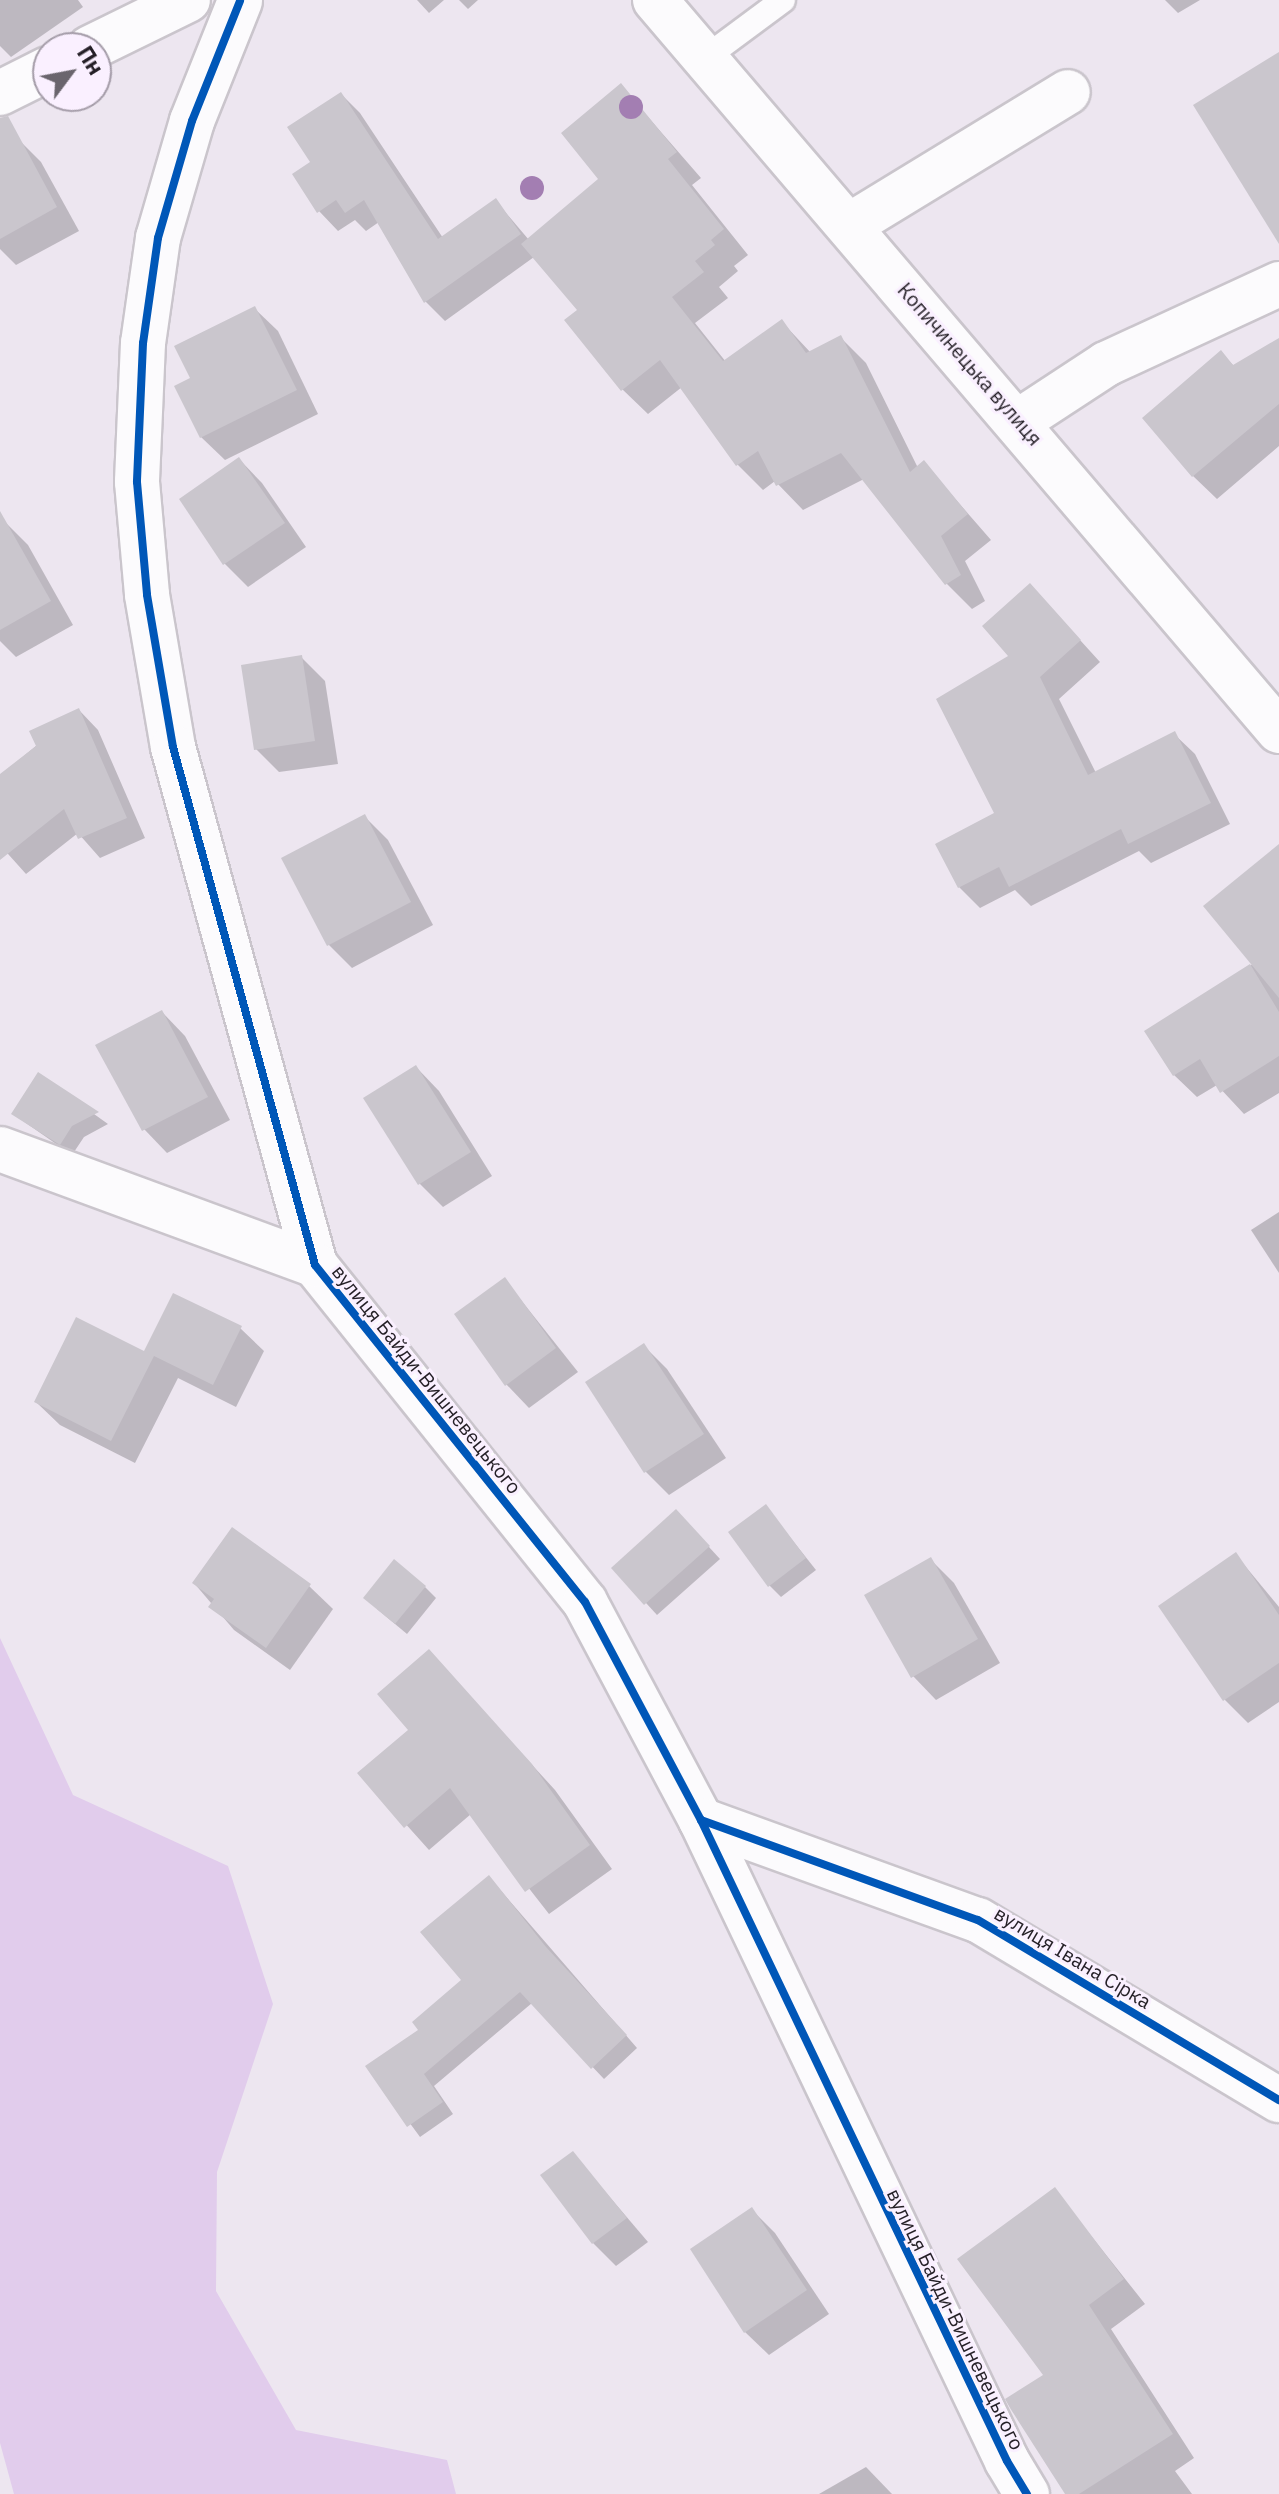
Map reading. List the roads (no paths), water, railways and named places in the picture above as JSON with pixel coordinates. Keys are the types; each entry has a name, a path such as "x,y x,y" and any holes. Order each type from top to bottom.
{"street":[{"path":"112,37 188,0"},
{"name":"вулиця Байди-Вишневецького","path":"240,0 192,121 158,238 143,343 137,482 147,595 173,747 315,1265 585,1602 701,1820 1000,2447 1027,2494"},
{"name":"Копичинецька вулиця","path":"655,0 1019,421 1279,731"},
{"path":"0,93 32,77"},
{"path":"850,225 1068,92"},
{"path":"1019,421 1106,364 1279,284"},
{"path":"0,1149 315,1265"},
{"name":"вулиця Івана Сірка","path":"701,1820 978,1920 1279,2100"}],"lane":[{"path":"705,58 783,0"}]}
